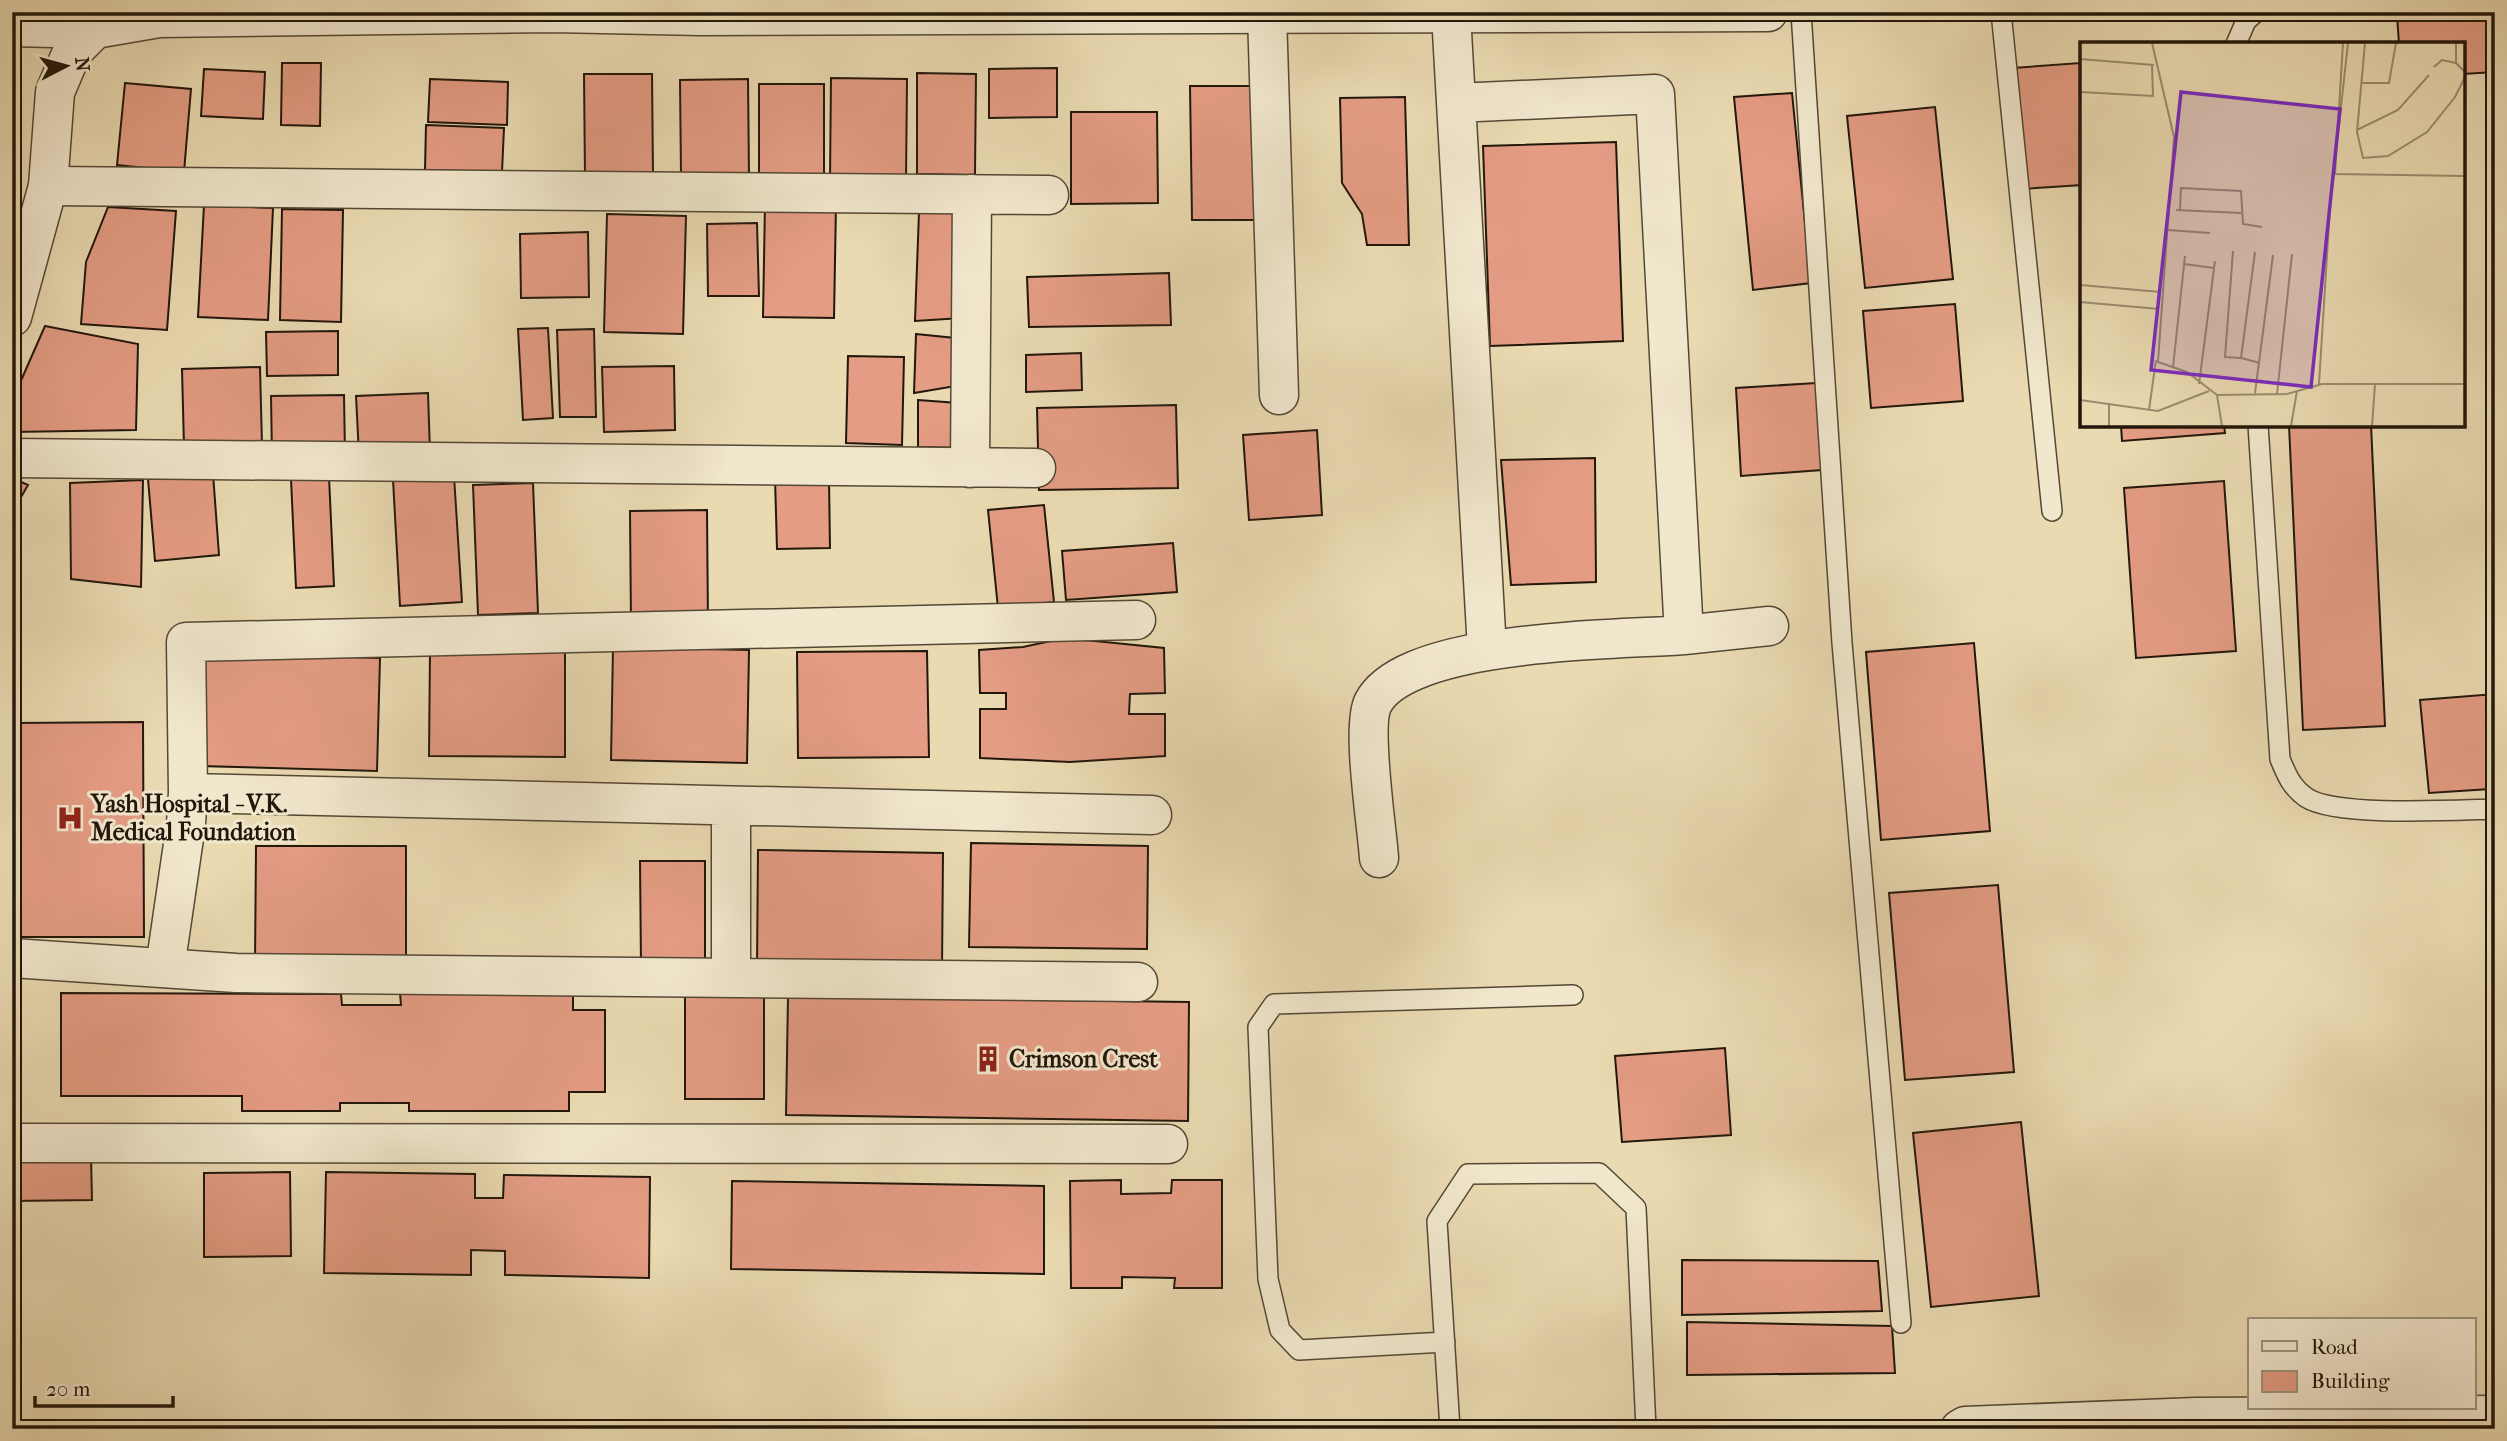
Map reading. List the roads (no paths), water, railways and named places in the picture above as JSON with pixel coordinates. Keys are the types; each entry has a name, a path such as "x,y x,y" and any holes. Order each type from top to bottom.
{"street":[{"path":"12,27 159,18 553,13 1768,12"},
{"path":"1268,14 1279,395"},
{"path":"1451,14 1487,650"},
{"path":"12,317 48,186 55,92 72,52 94,21"},
{"path":"1456,103 1655,94 1684,635"},
{"path":"48,186 1049,195"},
{"path":"970,468 972,194"},
{"path":"12,458 1036,468"},
{"path":"165,968 188,793 186,642 1136,620"},
{"path":"1379,858 1369,728 1373,703 1391,683 1420,666 1487,650 1769,626"},
{"path":"188,793 1152,815"},
{"path":"731,806 731,978"},
{"path":"12,958 236,973 1138,982"},
{"path":"12,1143 1168,1144"},
{"path":"1960,1429 1965,1426 2495,1415"}],"lane":[{"path":"1801,12 1842,643 1901,1323"},
{"path":"2001,12 2052,511"},
{"path":"2237,42 2246,22 2256,12"},
{"path":"2258,427 2280,759 2289,782 2308,799 2334,808 2495,809"},
{"path":"1445,1342 1299,1350 1280,1330 1268,1279 1258,1027 1274,1004 1573,995"},
{"path":"1450,1429 1437,1221 1468,1174 1599,1174 1636,1208 1646,1429"}],"place":[{"name":"Yash Hospital - V.K. Medical Foundation","path":"70,818"},
{"name":"Crimson Crest","path":"988,1059"}]}
